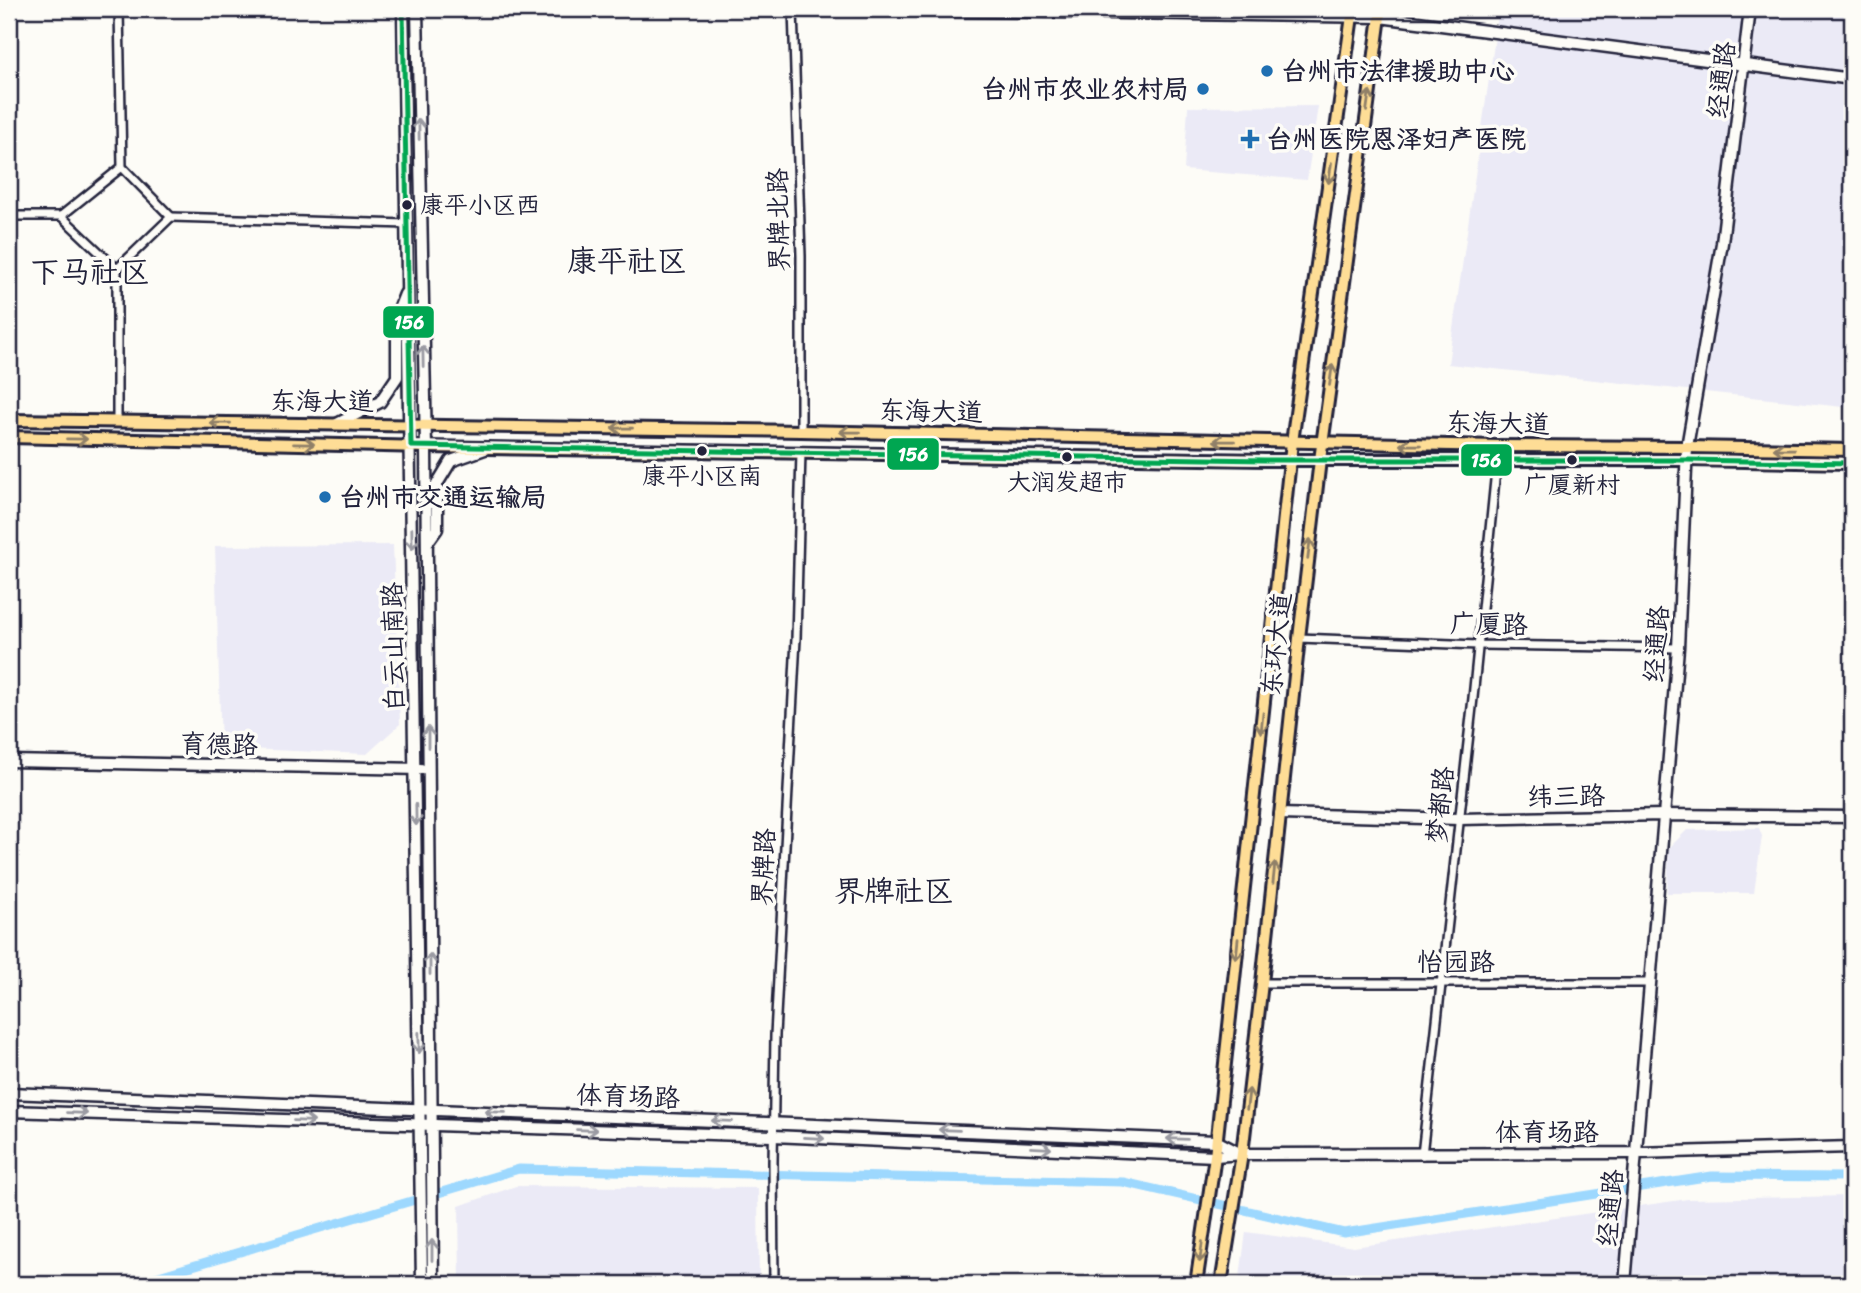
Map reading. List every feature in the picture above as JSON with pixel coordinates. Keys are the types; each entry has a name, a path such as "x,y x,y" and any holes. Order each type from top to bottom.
{"main road":[{"name":"白云山南路","path":"403,9 415,769 426,1110"},
{"name":"白云山南路","path":"417,9 427,543 426,1181 433,1284"},
{"path":"855,9 1380,13 1852,79"},
{"name":"经通路","path":"1625,1284 1678,648 1688,447 1722,243 1751,9"},
{"name":"东环大道","path":"1196,1284 1215,1156 1292,442 1353,13"},
{"name":"东环大道","path":"1222,1284 1242,1154 1322,443 1380,13"},
{"path":"337,424 380,402 397,377 397,314 408,287"},
{"name":"东海大道","path":"9,420 1852,450"},
{"name":"东海大道","path":"9,438 1290,460 1687,460 1852,463"},
{"path":"427,543 437,529 437,484 451,461 489,447"},
{"name":"育德路","path":"9,761 428,769"},
{"name":"纬三路","path":"1280,814 1459,819 1663,815 1852,817"},
{"name":"体育场路","path":"9,1093 1216,1141 1242,1154"},
{"name":"体育场路","path":"9,1111 773,1136 1215,1156 1636,1153 1852,1147"},
{"name":"白云山南路","path":"422,1284 427,1217"}],"street":[{"path":"119,9 122,167 171,217 407,224"},
{"name":"界牌北路","path":"793,9 801,256 801,431"},
{"path":"9,216 61,216 122,167"},
{"path":"61,216 117,269"},
{"path":"117,422 117,269 171,217"},
{"name":"界牌路","path":"774,1284 775,1035 796,639 801,453"},
{"name":"梦都路","path":"1422,1154 1497,460"},
{"name":"广厦路","path":"1299,638 1478,645 1678,648"},
{"name":"怡园路","path":"1262,983 1650,983"}],"shaded area":[{"path":"1499,9 1852,9 1852,408 1448,364"},
{"name":"台州医院恩泽妇产医院","path":"1318,106 1307,180 1184,170 1188,107"},
{"path":"393,545 400,724 367,754 221,748 215,546"},
{"path":"1759,828 1762,836 1754,893 1667,893 1669,848 1687,830"},
{"path":"516,1186 758,1188 759,1284 460,1284 459,1206"},
{"path":"1852,1196 1852,1284 1239,1284 1246,1232 1354,1247 1688,1199"}],"waterway":[{"path":"132,1284 519,1169 1123,1182 1344,1233 1712,1176 1852,1177"}],"transit line":[{"name":"156","path":"403,9 411,446 1265,460 1687,460 1852,463"}],"place":[{"name":"台州市法律援助中心","path":"1267,71"},
{"name":"台州市农业农村局","path":"1203,89"},
{"name":"台州医院恩泽妇产医院","path":"1250,139"},
{"name":"康平小区西","path":"407,205"},
{"name":"康平小区南","path":"702,451"},
{"name":"大润发超市","path":"1067,457"},
{"name":"广厦新村","path":"1572,460"},
{"name":"台州市交通运输局","path":"325,497"}],"district":[{"name":"康平社区","path":"627,261"},
{"name":"下马社区","path":"90,272"},
{"name":"界牌社区","path":"894,891"}]}
